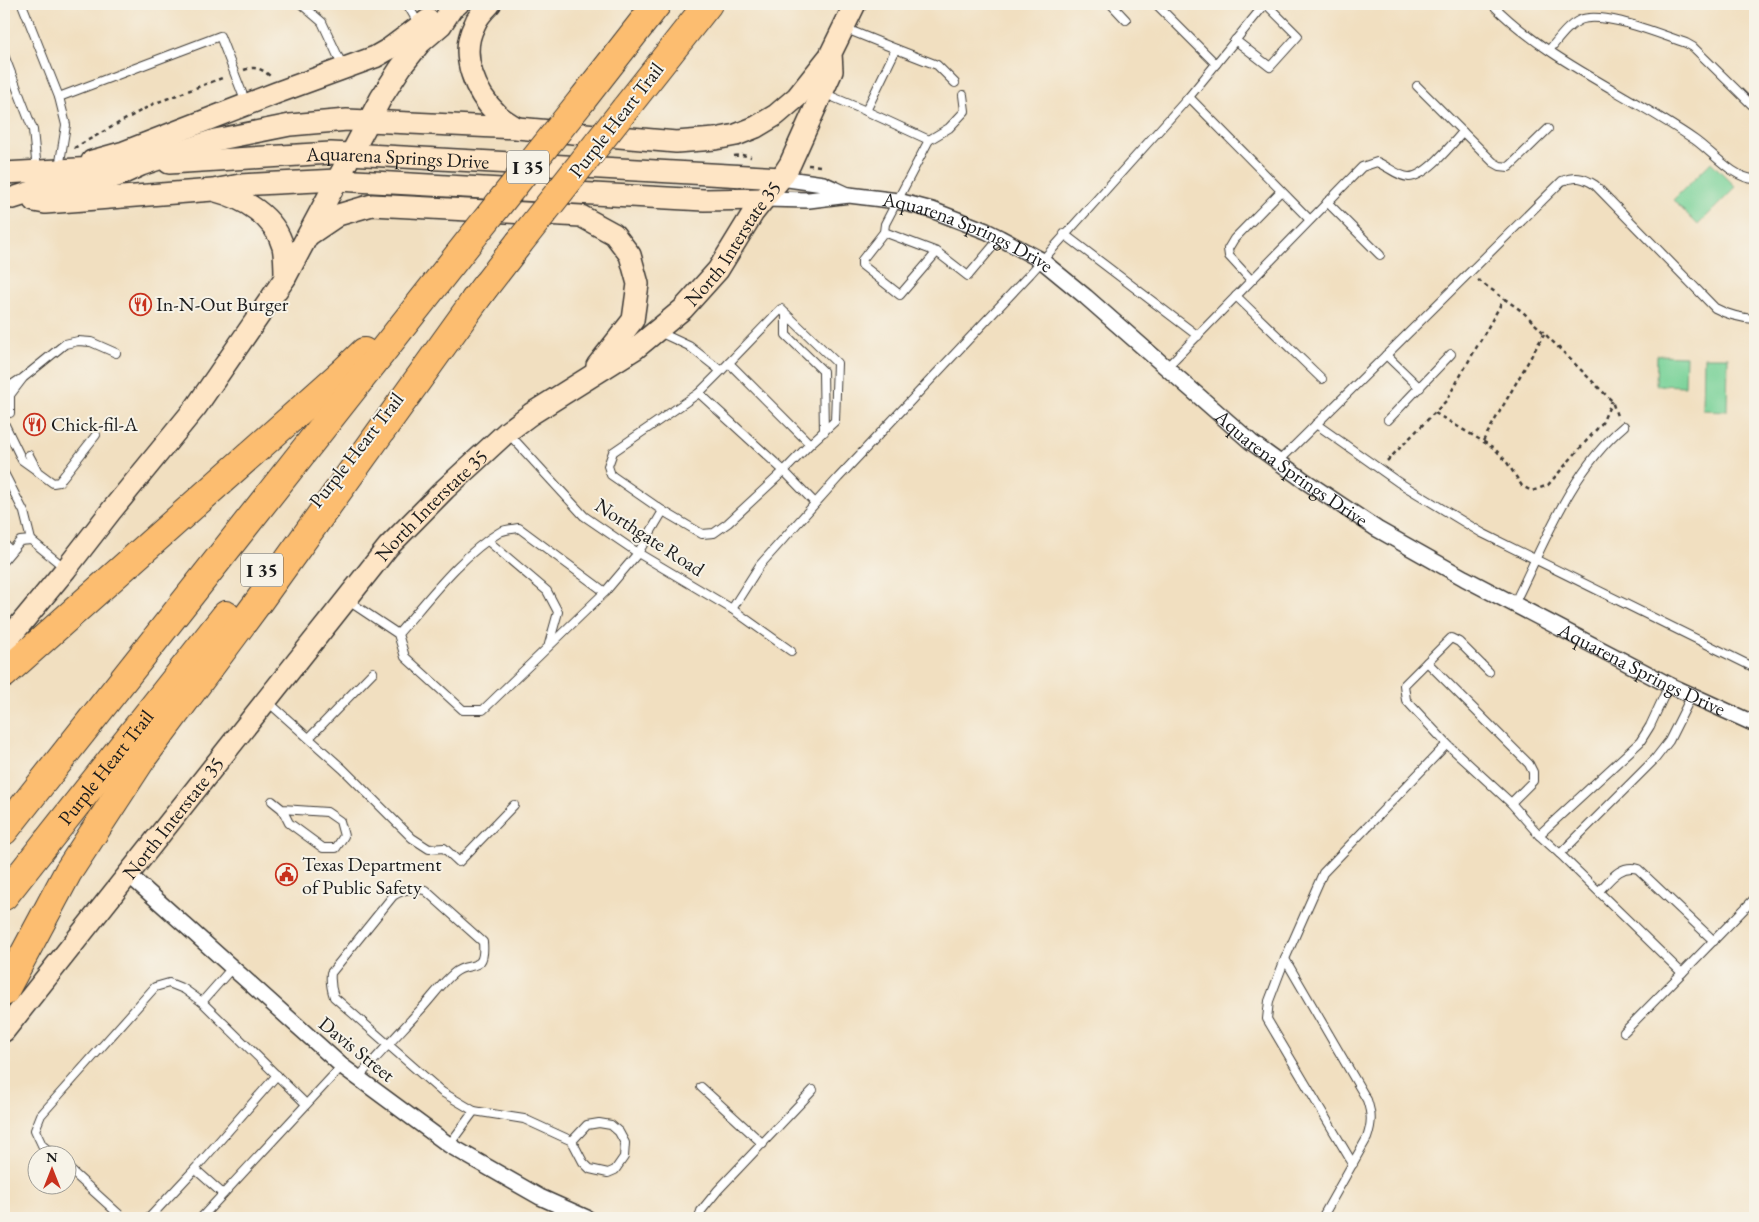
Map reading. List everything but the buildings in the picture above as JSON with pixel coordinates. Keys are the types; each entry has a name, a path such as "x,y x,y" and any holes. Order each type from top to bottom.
{"highway":[{"name":"Purple Heart Trail","path":"4,831 657,4"},
{"name":"Purple Heart Trail","path":"4,896 708,4"},
{"path":"4,674 341,374 441,278"},
{"path":"4,992 68,872 143,757 265,593 486,286"}],"main road":[{"path":"490,4 473,26 469,38 470,70 484,98 498,115 516,128"},
{"name":"North Interstate 35","path":"4,1031 394,540 445,489 507,432 531,414 636,348 683,309 718,270 753,213 790,164 832,71 831,52 855,4"},
{"path":"58,170 124,152 246,104 376,57 390,50 442,9 455,6"},
{"path":"4,644 66,570 111,511 196,407 286,278 368,121 401,67 420,43 441,25 455,6"},
{"path":"9,198 38,190 96,182 215,140 254,131 290,125 347,120 516,128 676,142 699,142 736,135 770,119 797,98 831,52"},
{"name":"Aquarena Springs Drive","path":"4,173 332,152 781,178"},
{"name":"Aquarena Springs Drive","path":"9,198 44,203 213,190 240,186 337,180 704,200 764,199"},
{"path":"213,190 233,195 259,211 277,232 283,247 286,278"},
{"path":"309,234 338,215 372,205 581,216 614,234 630,255 638,284 633,320 588,378"}],"street":[{"name":"Aquarena Springs Drive","path":"781,178 823,184 849,195"},
{"name":"Aquarena Springs Drive","path":"764,199 809,200 849,195 898,201 932,210 1000,238 1041,260 1086,296 1252,442 1377,529 1464,578 1669,685 1755,724"},
{"name":"Davis Street","path":"128,874 342,1066 358,1078 449,1144 540,1197 587,1218"}],"lane":[{"path":"22,4 59,97 66,125 58,170"},
{"path":"301,4 322,22 344,69"},
{"path":"407,4 420,26"},
{"path":"1111,4 1126,20"},
{"path":"1156,4 1216,64"},
{"path":"732,609 760,565 1189,98 1265,4 1298,36 1270,67 1236,40"},
{"path":"1492,4 1507,19 1549,50 1696,141 1739,175 1755,179"},
{"path":"1549,50 1571,26 1581,20 1611,19 1686,43 1755,108"},
{"path":"843,28 936,65 955,83"},
{"path":"59,97 220,36 246,104"},
{"path":"866,111 896,49"},
{"path":"4,55 33,130 37,171"},
{"path":"1417,86 1500,166 1509,167 1548,129"},
{"path":"822,93 929,140"},
{"path":"937,252 900,294 862,265 862,260 884,232 885,224 929,140 950,128 965,111 963,95"},
{"path":"1189,98 1310,220"},
{"path":"1166,368 1362,167 1369,163 1377,162 1409,177 1417,175 1425,171 1463,132"},
{"path":"1279,461 1562,182 1578,177 1586,179 1595,186 1715,308 1729,315 1755,319"},
{"path":"1252,280 1229,256 1228,248 1234,239 1282,191"},
{"path":"1327,202 1380,255"},
{"path":"884,232 937,252 968,276 1000,238"},
{"path":"1064,234 1198,336"},
{"path":"1236,296 1322,379"},
{"path":"781,309 837,363 835,421 784,472 728,523 714,533 702,534 663,511 611,476 608,466 613,452 699,393 729,363 781,309"},
{"path":"786,314 786,335 823,371 824,432"},
{"path":"657,331 689,346 721,371"},
{"path":"4,390 23,378 65,344 78,341 91,342 116,353"},
{"path":"1388,420 1451,354"},
{"path":"1386,355 1420,388"},
{"path":"729,363 810,444"},
{"path":"10,413 10,395 23,378"},
{"path":"699,393 816,503"},
{"path":"4,423 22,460 53,483 59,482 96,435"},
{"path":"1316,424 1379,470 1482,533 1755,668"},
{"path":"1514,604 1556,516 1593,457 1623,427"},
{"name":"Northgate Road","path":"507,432 584,516 638,553 732,609 791,651"},
{"path":"29,455 38,472"},
{"path":"4,472 24,512 31,540 66,570"},
{"path":"346,599 398,634 405,658 463,710 484,710 605,592 638,553 663,511"},
{"path":"398,634 442,583 477,548 502,531 519,528 605,592"},
{"path":"4,560 20,541 31,540"},
{"path":"488,541 547,591 558,612 548,646"},
{"path":"4,544 11,551"},
{"path":"1489,672 1459,642 1451,638 1404,685 1406,700 1447,744 1511,803 1539,835 1682,973"},
{"path":"1427,662 1529,764 1533,772 1533,781 1511,803"},
{"path":"309,738 373,672"},
{"path":"1539,835 1640,742 1650,726 1669,685"},
{"path":"1560,854 1655,759 1669,741 1692,695"},
{"path":"265,700 343,769 412,838 429,850 444,848 459,862 514,805"},
{"path":"1353,1164 1268,1019 1269,1001 1285,958 1323,873 1447,744"},
{"path":"272,801 282,809 288,823 323,848 336,848 344,836 340,821 327,812 282,809"},
{"path":"1599,891 1626,867 1638,869 1714,942"},
{"path":"358,1078 389,1044 455,972 475,966 482,960 484,953 482,942 425,890 414,888 393,896 331,973 331,989 334,997 389,1044 442,1092 474,1111 524,1119 572,1141 583,1162 590,1169 608,1173 615,1170 624,1157 625,1143 619,1132 611,1125 599,1123 587,1126 572,1141"},
{"path":"1624,1032 1755,898"},
{"path":"1285,958 1367,1100 1372,1114 1372,1124 1367,1138 1322,1218"},
{"path":"202,1002 232,968"},
{"path":"42,1144 35,1130 41,1115 155,988 169,983 184,989 202,1002 306,1104"},
{"path":"201,1218 342,1066"},
{"path":"149,1218 195,1169 277,1075"},
{"path":"701,1088 763,1144"},
{"path":"699,1218 701,1211 718,1190 814,1090"},
{"path":"449,1144 474,1111"},
{"path":"195,1169 224,1194"},
{"path":"78,1177 123,1218"}],"path":[{"path":"1666,4 1678,8 1683,4"},
{"path":"244,70 256,67 263,70 270,76 274,84"},
{"path":"73,149 153,104 222,78"},
{"path":"804,165 821,166"},
{"path":"1469,273 1523,312 1612,401 1623,427"},
{"path":"1379,470 1446,401 1504,299"},
{"path":"1483,441 1544,334"},
{"path":"1435,413 1494,448 1506,461 1522,486 1532,491 1548,484 1602,424 1612,401"}],"green space":[{"path":"1711,162 1736,187 1698,225 1673,200"},
{"path":"1657,355 1686,356 1685,386 1656,385"},
{"path":"1704,357 1728,357 1727,411 1703,410"}],"place":[{"name":"In-N-Out Burger","path":"140,304"},
{"name":"Chick-fil-A","path":"35,424"},
{"name":"Texas Department of Public Safety","path":"286,875"}]}
